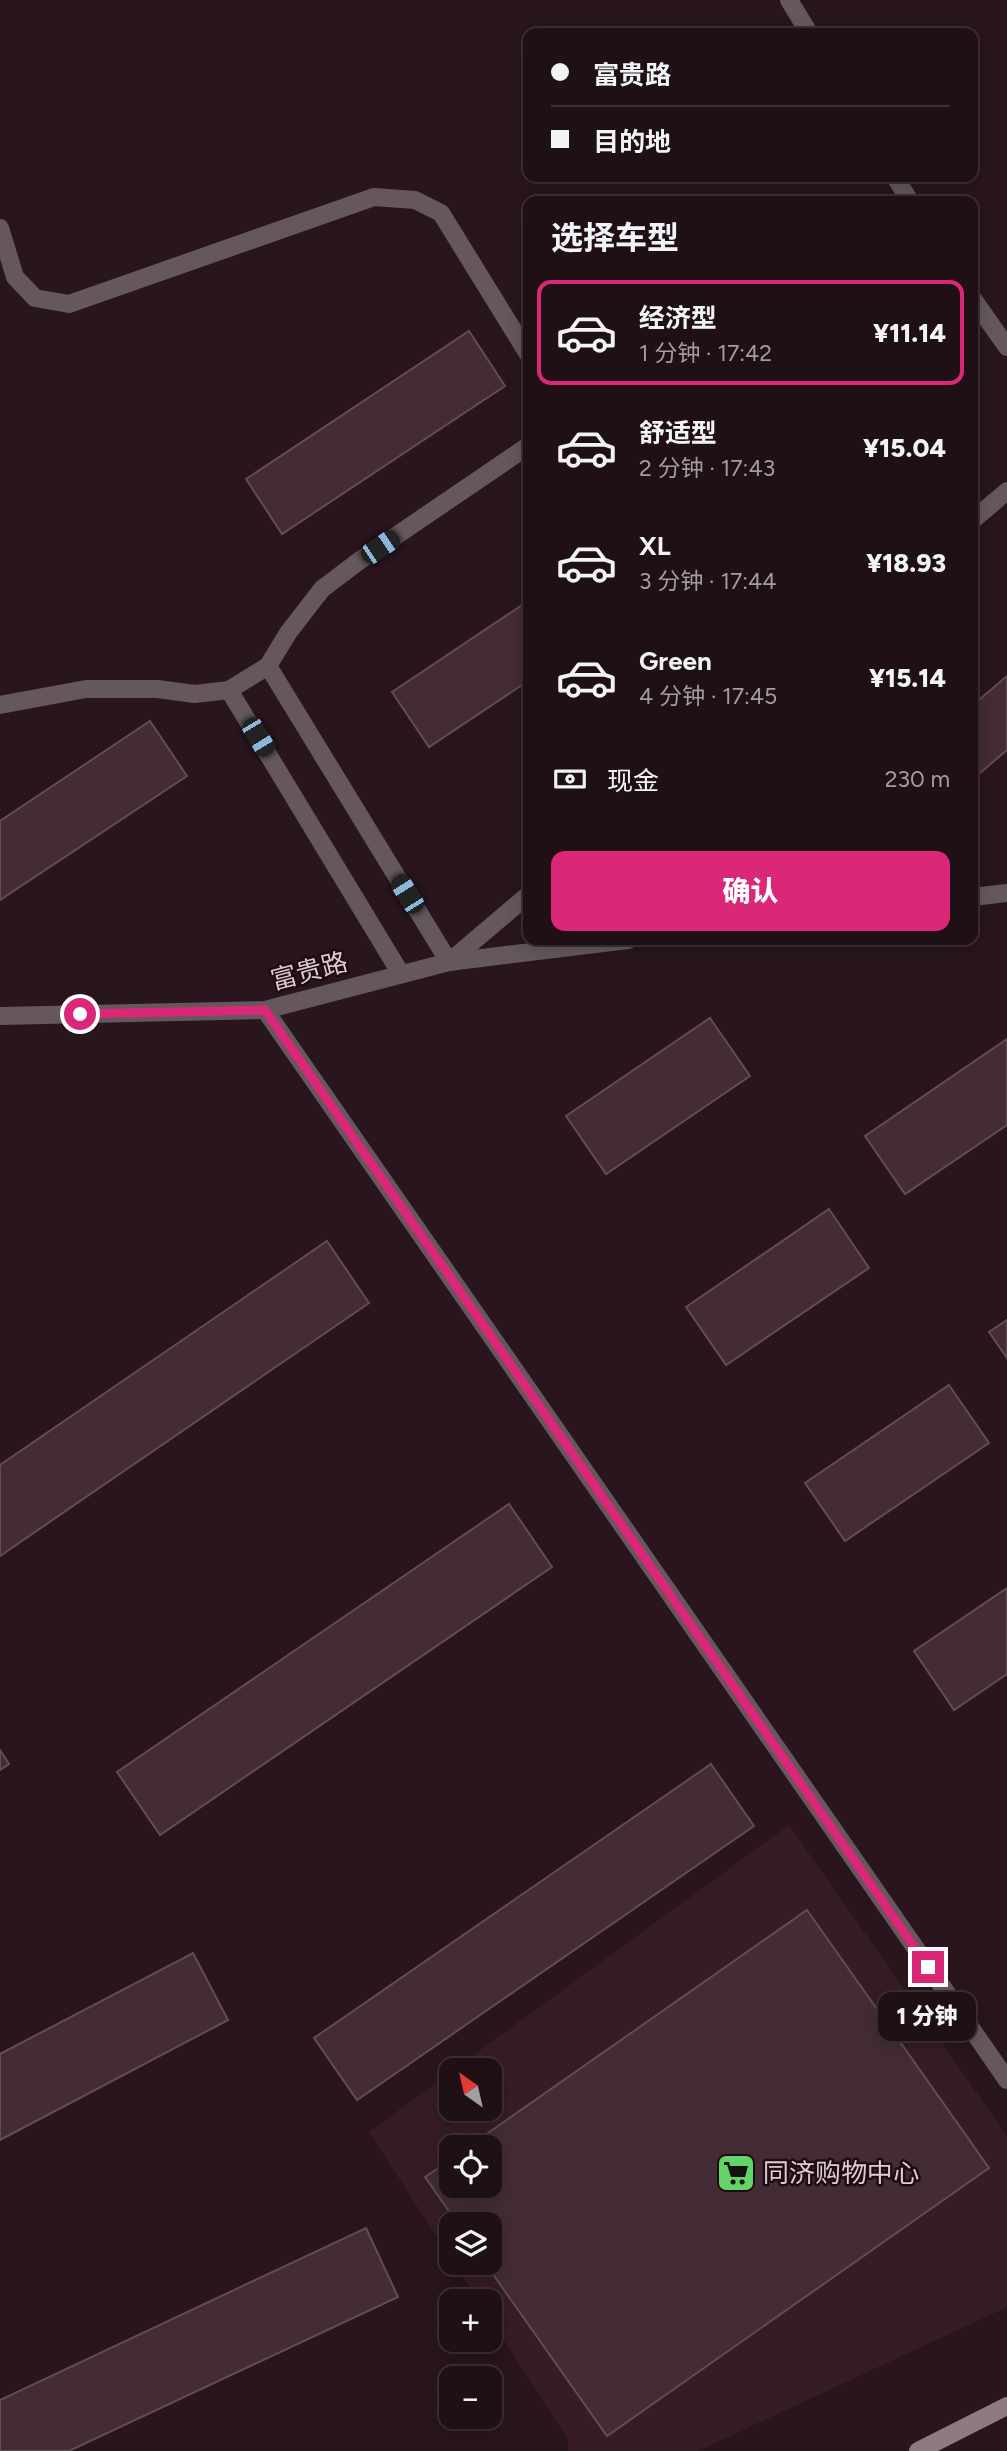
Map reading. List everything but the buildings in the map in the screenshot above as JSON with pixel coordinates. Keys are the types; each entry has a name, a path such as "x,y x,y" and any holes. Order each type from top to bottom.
{"main road":[{"path":"918,2451 1007,2406"}],"street":[{"path":"789,0 805,28"},
{"path":"0,228 15,277 35,298 69,304 374,197 415,200 440,213 523,346"},
{"path":"978,306 1007,347"},
{"path":"0,705 86,690 157,689 195,694 229,690 268,666 288,633 322,589 523,449"},
{"path":"978,516 1007,491"},
{"path":"268,666 449,962 523,899"},
{"path":"229,690 401,974"},
{"path":"978,896 1007,893"},
{"name":"富贵路","path":"0,1016 265,1010 449,962 587,945"},
{"path":"265,1010 1007,2080"}],"shaded area":[{"name":"同济购物中心","path":"789,1825 1007,2136 1007,2307 698,2451 568,2451 568,2439 502,2337 502,2289 471,2289 462,2275 502,2275 502,2212 439,2212 439,2240 369,2132 439,2081 439,2121 502,2121 502,2058 469,2058"}],"place":[{"name":"同济购物中心","path":"736,2173"}],"route":[{"path":"80,1014 265,1010 928,1967"}]}
